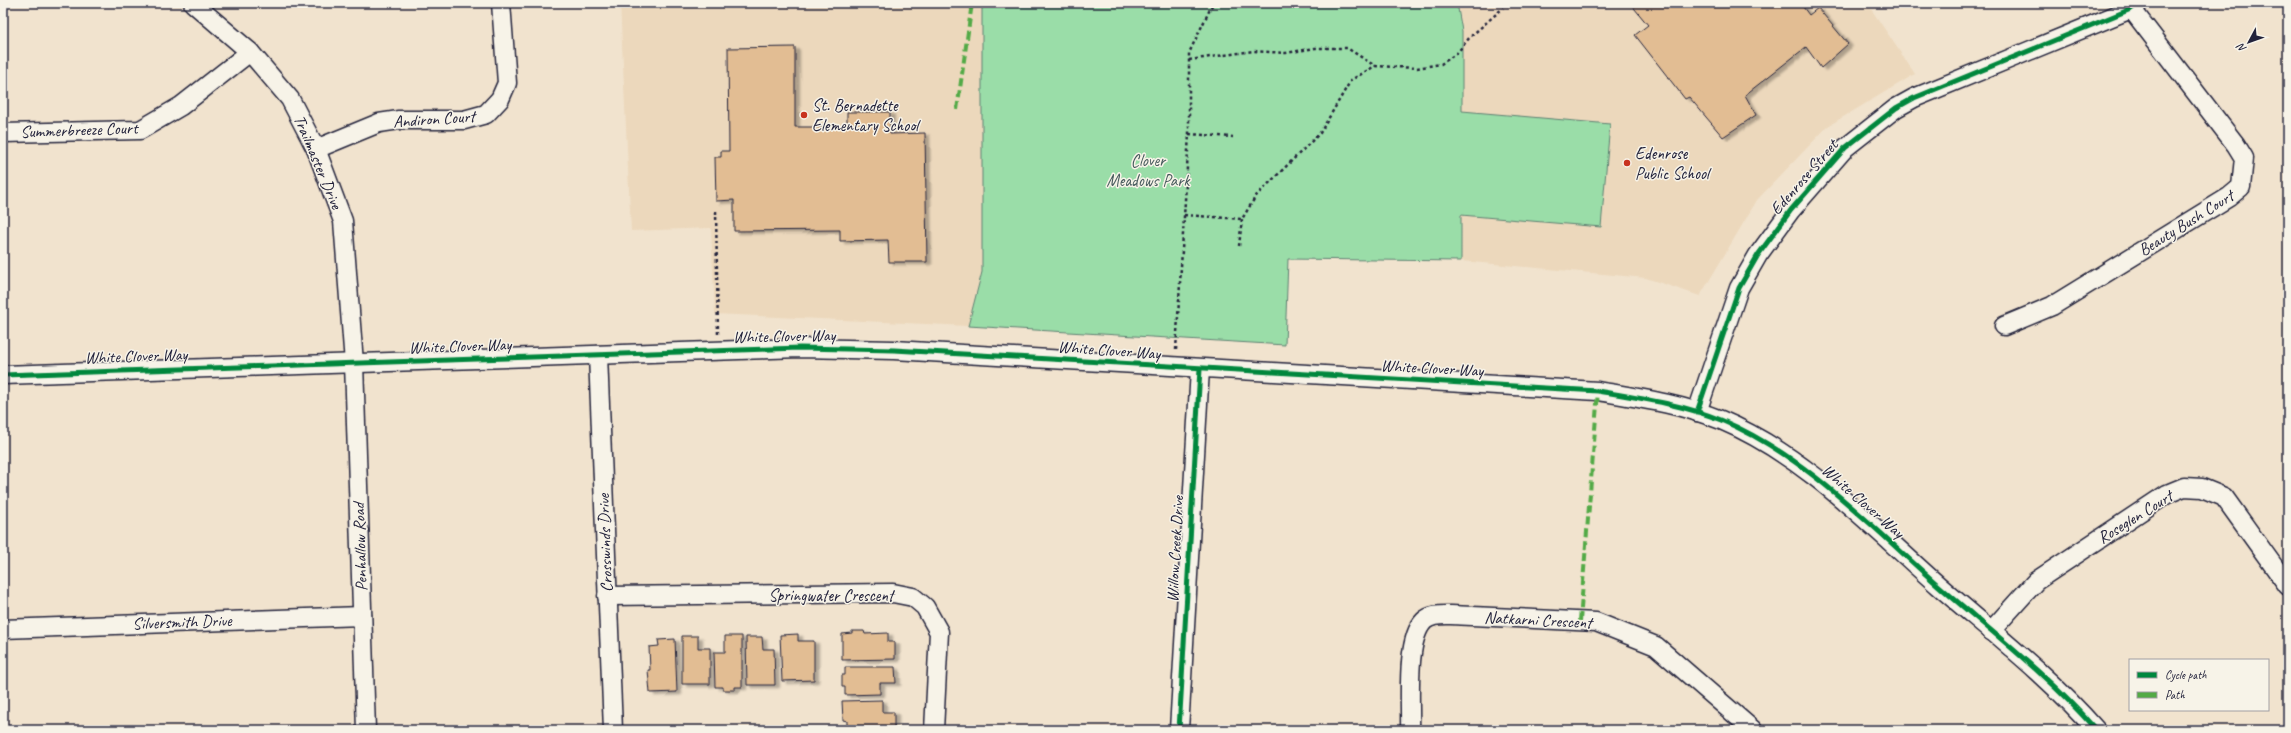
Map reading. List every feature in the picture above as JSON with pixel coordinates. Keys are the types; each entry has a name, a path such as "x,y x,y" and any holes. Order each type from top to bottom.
{"street":[{"name":"Trailmaster Drive","path":"193,3 250,52 290,99 316,149 342,222 354,363"},
{"name":"Andiron Court","path":"316,149 379,123 399,120 464,120 486,114 500,99 507,83 501,3"},
{"name":"Beauty Bush Court","path":"2004,326 2052,306 2229,198 2241,187 2244,158 2236,145 2132,5"},
{"name":"Edenrose Street","path":"1697,412 1739,288 1758,255 1791,210 1845,148 1896,108 1914,98 2132,5"},
{"name":"Summerbreeze Court","path":"3,134 140,130 181,106 250,52"},
{"name":"White Clover Way","path":"3,375 800,348 868,349 1200,370 1598,391 1661,401 1697,412 1739,430 1790,459 1838,497 1991,631 2057,690 2096,730"},
{"name":"Crosswinds Drive","path":"598,355 613,730"},
{"name":"Penhallow Road","path":"354,363 366,730"},
{"name":"Willow Creek Drive","path":"1179,730 1200,370"},
{"name":"Roseglen Court","path":"1991,631 2036,581 2167,494 2184,487 2202,488 2224,497 2288,586"},
{"name":"Springwater Crescent","path":"607,596 893,593 913,596 925,607 939,632 934,730"},
{"name":"Natkarni Crescent","path":"1410,730 1412,654 1416,634 1425,620 1434,616 1451,615 1596,622 1656,646 1753,730"},
{"name":"Silversmith Drive","path":"3,629 362,616"}],"path":[{"path":"1175,368 1189,134 1189,53 1213,3"},
{"path":"1189,60 1253,51 1286,53 1315,48 1347,48 1374,66 1417,68 1441,64 1457,53 1470,37 1504,8"},
{"path":"1239,246 1242,219 1256,196 1320,133 1351,80 1374,66"},
{"path":"1189,134 1233,137"},
{"path":"716,211 718,351"},
{"path":"1184,215 1242,219"}],"shaded area":[{"name":"St. Bernadette Elementary School","path":"620,3 982,3 982,272 968,326 715,314 711,228 631,231"},
{"name":"Edenrose Public School","path":"1457,3 1873,3 1869,6 1915,74 1828,126 1757,200 1700,296 1646,278 1461,261 1462,31"}],"green space":[{"name":"Clover Meadows Park","path":"982,3 1457,3 1462,31 1462,111 1610,124 1601,227 1461,215 1461,261 1288,259 1285,345 968,326 982,272"}],"building":[{"path":"1630,3 1800,3 1809,15 1818,8 1848,44 1821,68 1806,47 1745,95 1756,115 1723,137 1689,97 1685,99 1635,35 1648,25"},
{"path":"795,47 795,127 847,127 847,112 890,112 890,134 925,133 927,262 889,262 888,240 840,241 840,230 734,231 734,200 716,201 715,157 721,157 721,151 729,151 728,48"},
{"path":"852,631 864,631 865,634 888,633 888,642 895,642 895,659 842,660 842,634 852,633"},
{"path":"798,634 798,641 814,641 814,680 782,681 780,635"},
{"path":"682,636 698,636 698,648 710,648 710,684 682,684"},
{"path":"725,636 742,636 742,687 735,687 735,690 723,690 723,687 715,687 714,652 725,652"},
{"path":"746,637 762,637 763,649 774,649 775,685 747,685"},
{"path":"675,639 677,692 650,693 648,670 650,670 649,647 659,646 658,640"},
{"path":"845,667 895,667 896,683 880,683 880,694 845,695 845,687 842,687 842,675 845,675"},
{"path":"882,700 882,712 894,712 894,728 847,728 847,721 843,720 842,701"},
{"path":"800,728 800,730 788,729"}],"marked path":[{"path":"957,110 972,3"},
{"path":"1580,621 1598,391"}],"cycle path":[{"path":"1697,412 1739,288 1758,255 1791,210 1845,148 1896,108 1914,98 2131,9 2139,3"},
{"path":"3,375 800,348 894,350 1598,391 1660,402 1706,414 1752,435 1781,452 1836,494 1939,586 2020,655 2060,692 2096,730"},
{"path":"1179,730 1200,369"}],"place":[{"name":"St. Bernadette Elementary School","path":"804,115"},
{"name":"Edenrose Public School","path":"1627,163"}]}
